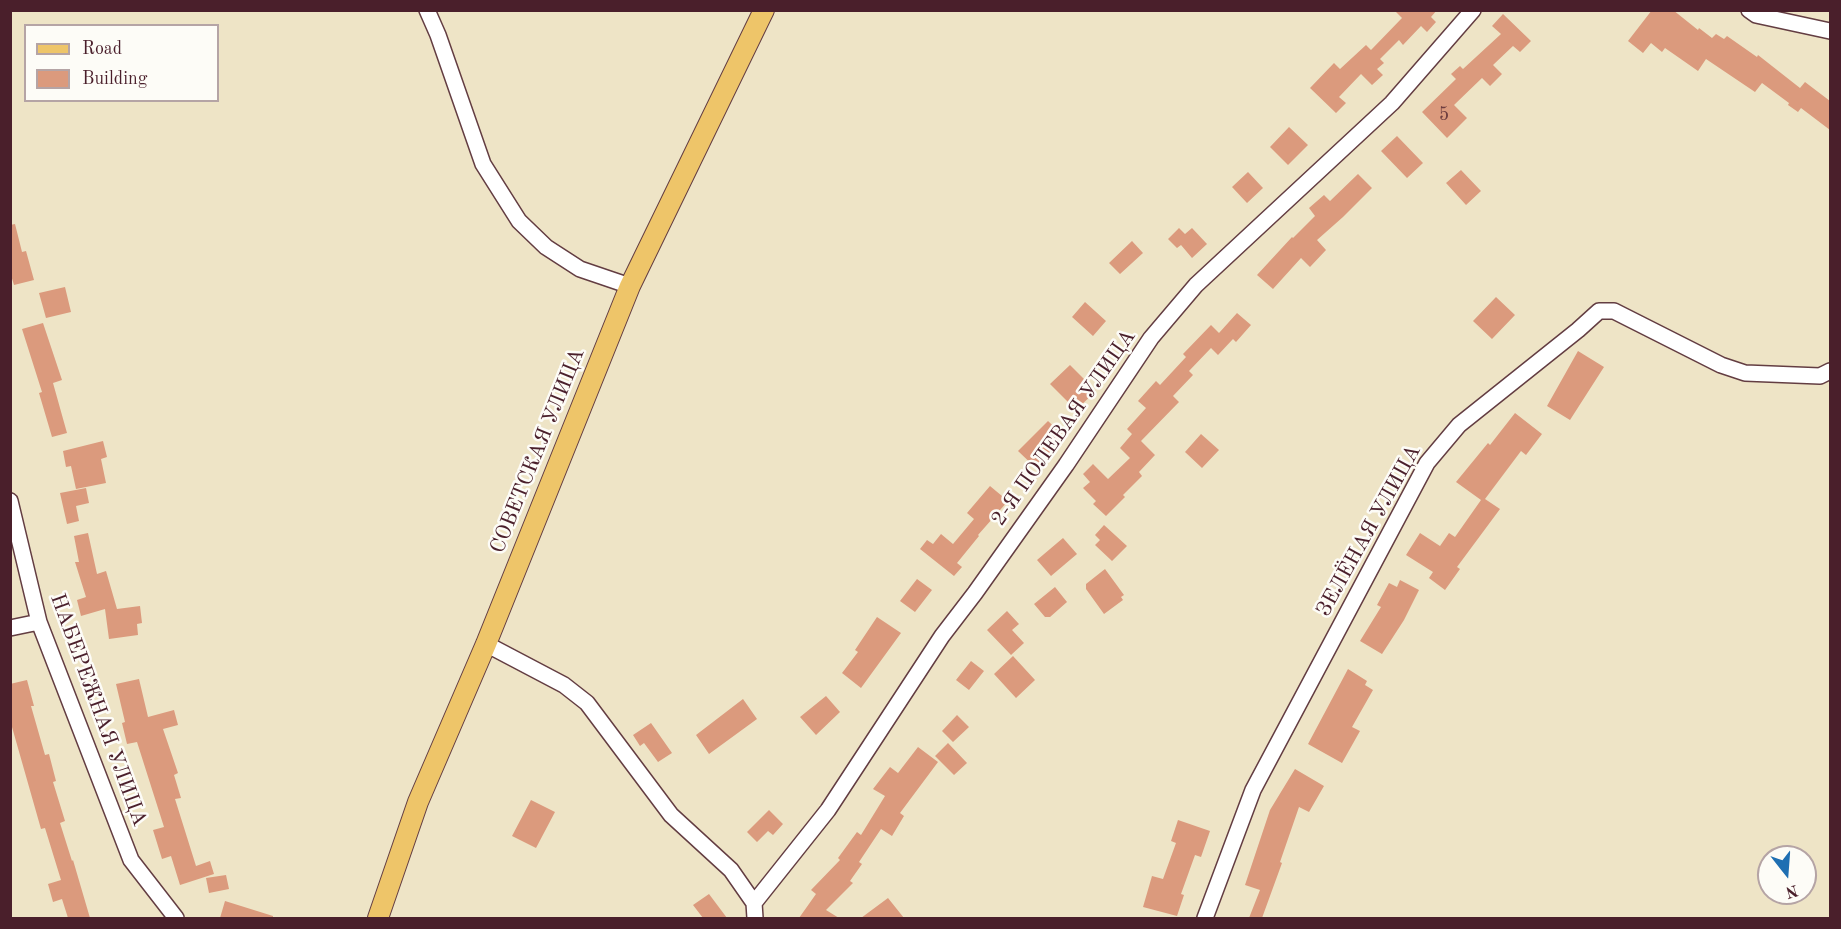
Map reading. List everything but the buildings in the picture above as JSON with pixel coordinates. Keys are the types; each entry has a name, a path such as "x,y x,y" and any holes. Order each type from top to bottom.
{"main road":[{"name":"СОВЕТСКАЯ УЛИЦА","path":"378,918 418,802 486,644 630,286 764,10"}],"street":[{"path":"427,10 483,164 519,221 546,247 580,269 630,286"},
{"name":"2-Я ПОЛЕВАЯ УЛИЦА","path":"754,911 828,810 942,636 1083,441 1151,338 1196,285 1392,103 1473,10"},
{"path":"1749,10 1756,15 1830,31"},
{"name":"ЗЕЛЁНАЯ УЛИЦА","path":"1205,918 1253,790 1427,463 1459,425 1599,311 1614,311 1710,360 1745,373 1820,376 1830,371"},
{"name":"НАБЕРЕЖНАЯ УЛИЦА","path":"10,501 39,622 131,860 176,918"},
{"path":"10,628 39,622"},
{"path":"486,644 564,685 587,703 671,815 731,870 754,911"}]}
